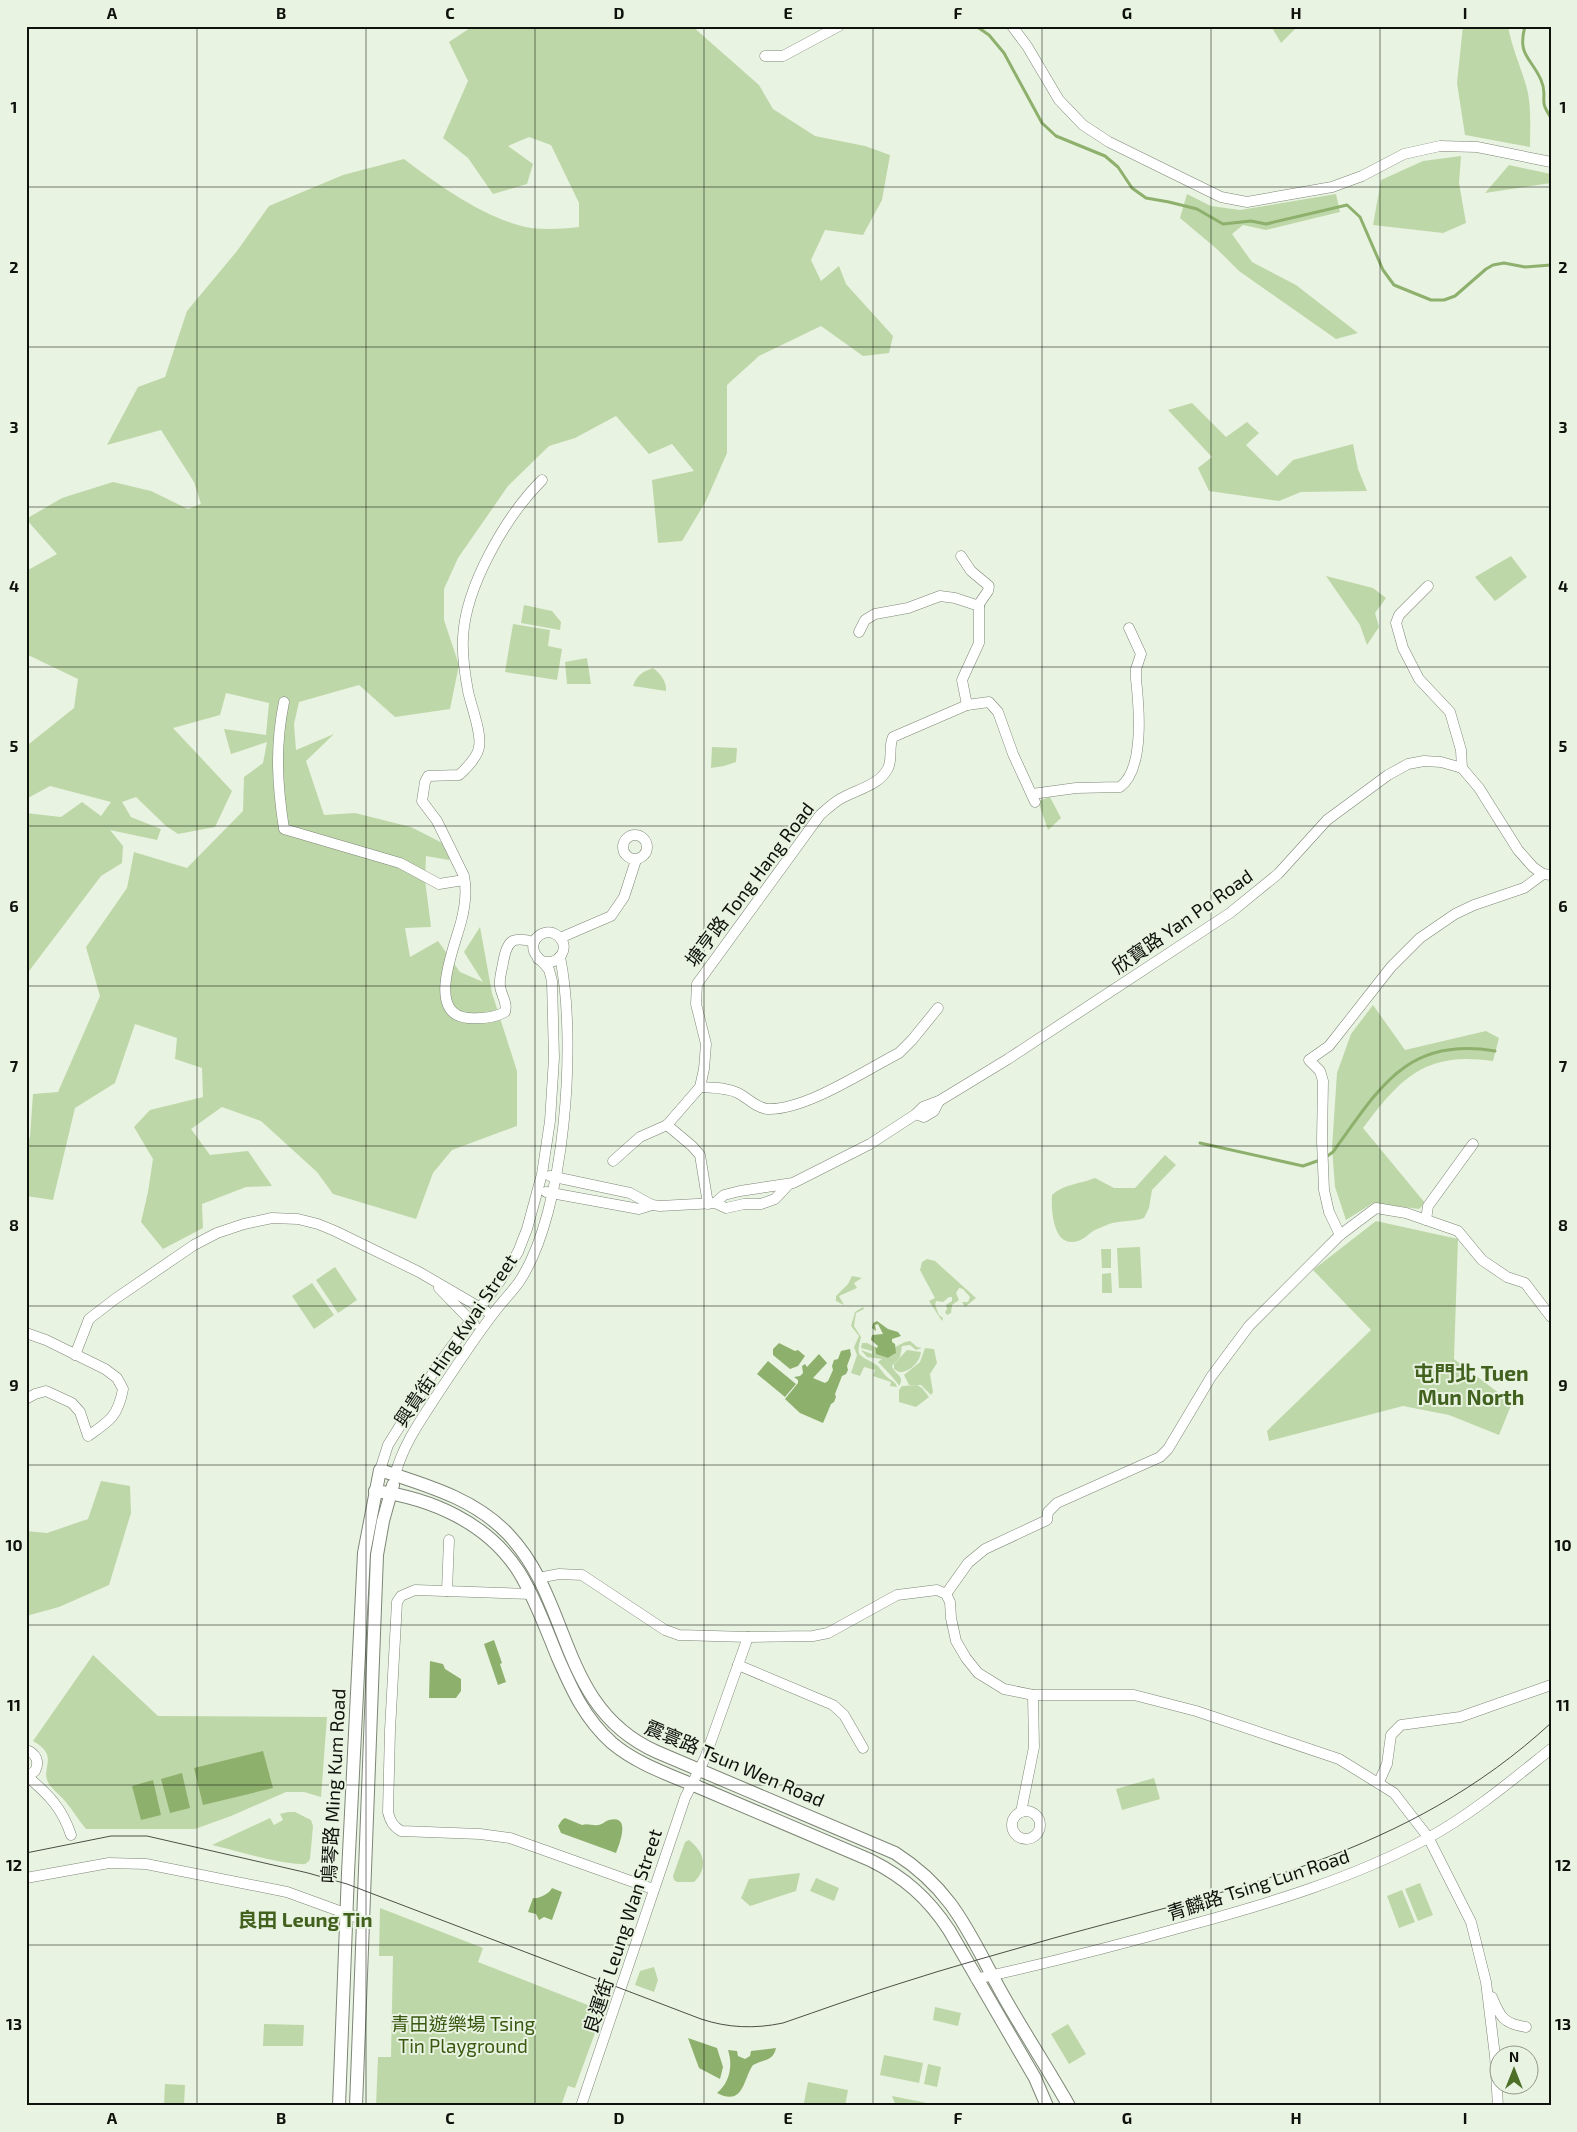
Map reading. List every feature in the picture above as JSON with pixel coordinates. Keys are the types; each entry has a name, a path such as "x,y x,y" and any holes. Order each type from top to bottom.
{"main road":[{"name":"震寰路 Tsun Wen Road","path":"380,1470 453,1496 488,1515 516,1543 538,1578 584,1684 603,1713 636,1742 895,1853 934,1883 953,1905 992,1976 1069,2106"},
{"name":"鳴琴路 Ming Kum Road","path":"339,2106 346,1913 364,1553 380,1470"},
{"name":"鳴琴路 Ming Kum Road","path":"356,2106 358,2013 364,1920 378,1555 383,1521 395,1475"},
{"name":"震寰路 Tsun Wen Road","path":"375,1491 390,1493 449,1512 474,1526 495,1543 512,1562 531,1594 572,1690 594,1725 626,1753 650,1767 870,1860 901,1878 915,1889 939,1915 1035,2078 1047,2106"}],"street":[{"path":"765,56 783,56 839,26"},
{"path":"1012,26 1027,46 1059,100 1083,125 1109,142 1221,197 1235,201 1260,200 1332,187 1362,176 1404,154 1440,146 1477,148 1551,162"},
{"path":"542,480 525,497 499,538 470,597 463,638 468,690 480,740 479,750 459,775 431,775 426,778 425,782 422,801 437,821 464,880 465,897 462,920 446,975 446,1002 451,1011 461,1017 476,1019 498,1016 505,1012 507,1008 500,984 508,945 513,940 521,939 534,942 537,937 546,933 551,933 560,938 611,916 624,897 636,860"},
{"path":"961,556 971,571 989,586 988,591 980,600 978,606 979,643 962,680 967,705"},
{"path":"1428,586 1399,615 1396,623 1397,632 1410,665 1419,679 1450,712 1461,750 1462,768 1479,788 1518,850 1533,867 1547,875"},
{"path":"859,632 865,620 874,614 908,608 940,596 955,598 978,606"},
{"name":"塘亨路 Tong Hang Road","path":"700,1087 706,1044 699,1019 696,996 697,984 820,815 842,798 880,778 888,768 891,756 890,743 893,737 967,705 989,702 994,705 998,712 1013,754 1034,798 1076,788 1120,787 1128,778 1134,763 1138,742 1136,679 1141,654 1129,628"},
{"path":"284,702 279,726 278,788 284,829 400,863 439,884 464,880"},
{"name":"欣寶路 Yan Po Road","path":"538,1190 638,1209 652,1205 711,1204 726,1208 761,1204 776,1199 788,1185 866,1146 916,1114 924,1117 934,1111 939,1101 1074,1016 1230,913 1278,874 1327,820 1388,775 1408,764 1424,761 1441,762 1462,768"},
{"path":"1340,1235 1330,1212 1324,1190 1323,1081 1320,1070 1309,1060 1316,1057 1329,1046 1391,967 1420,938 1455,914 1474,905 1524,888 1547,875"},
{"name":"興貴街 Hing Kwai Street","path":"395,1475 409,1438 482,1329 519,1281 537,1247 543,1230 555,1177 563,1122 567,1069 567,1009 560,957 564,947 560,938"},
{"name":"興貴街 Hing Kwai Street","path":"380,1470 392,1437 438,1365 481,1307 518,1252 527,1229 542,1174 550,1121 554,1026 550,971 538,959 534,951 534,942"},
{"path":"538,959 552,962 560,957"},
{"path":"613,1161 640,1137 667,1125 700,1087 728,1089 739,1093 753,1104 767,1109 796,1106 898,1053 912,1040 938,1008"},
{"path":"667,1125 700,1155 711,1204"},
{"path":"1426,1220 1428,1206 1473,1144"},
{"name":"欣寶路 Yan Po Road","path":"542,1174 630,1194 652,1205"},
{"name":"欣寶路 Yan Po Road","path":"711,1204 724,1195 740,1191 772,1185 788,1185"},
{"path":"946,1594 968,1563 985,1549 1048,1520 1048,1512 1057,1503 1150,1462 1168,1449 1212,1377 1236,1342 1263,1310 1340,1235 1376,1208 1406,1213 1458,1231 1482,1260 1507,1277 1524,1283 1551,1317"},
{"path":"75,1355 89,1319 194,1245 217,1233 244,1224 272,1218 298,1219 335,1230 397,1260 492,1315"},
{"path":"432,1280 470,1321 482,1329"},
{"path":"26,1333 46,1340 105,1369 117,1378 123,1389 118,1410 113,1418 88,1436 80,1412 72,1403 46,1391 26,1399"},
{"path":"447,1591 449,1540"},
{"path":"538,1578 559,1574 582,1575 674,1634 748,1637 821,1635 897,1595 937,1590 946,1594 950,1602 952,1626 956,1641 966,1658 978,1673 1004,1689 1033,1695 1134,1695 1196,1711 1323,1752 1339,1759 1379,1782 1400,1798 1428,1837 1471,1922 1486,1982 1496,2008 1504,2021 1512,2025 1526,2027"},
{"path":"531,1594 409,1591 401,1596 397,1602 390,1730 388,1812 390,1820 394,1827 402,1831 480,1834 510,1838 653,1889"},
{"name":"良運街 Leung Wan Street","path":"580,2106 607,2032 653,1889 748,1637"},
{"path":"738,1665 833,1705 844,1715 863,1748"},
{"path":"1379,1782 1387,1764 1389,1739 1393,1731 1401,1725 1438,1722 1460,1717 1551,1685"},
{"path":"1021,1812 1034,1747 1033,1695"},
{"name":"青麟路 Tsing Lun Road","path":"976,1979 1146,1937 1275,1901 1344,1876 1428,1837 1503,1787 1551,1749"},
{"path":"26,1750 34,1754 38,1762 35,1771 27,1777 57,1805 65,1818 71,1835"},
{"path":"26,1878 109,1863 146,1864 278,1890 364,1920"},
{"path":"1486,1982 1495,2056 1498,2106"}],"green space":[{"path":"473,26 692,26 759,85 773,109 815,136 865,146 890,155 882,200 863,235 825,230 811,260 821,281 839,266 846,284 893,336 889,353 863,356 821,326 759,356 727,385 727,453 706,501 682,541 658,543 652,480 694,471 672,444 649,454 616,416 575,438 549,446 508,486 458,558 444,589 444,620 459,665 450,709 395,717 359,685 299,702 294,724 296,750 334,734 306,761 324,815 355,813 411,827 454,849 449,860 426,856 425,880 431,927 405,928 410,957 438,941 460,972 483,982 464,952 480,927 492,993 517,1071 517,1126 452,1150 433,1173 416,1219 333,1194 317,1172 261,1121 222,1107 191,1129 210,1155 248,1151 272,1186 246,1187 202,1204 203,1228 163,1249 141,1222 153,1159 134,1127 150,1110 203,1097 202,1068 175,1059 177,1038 135,1024 115,1083 75,1108 53,1200 26,1196 26,1145 30,1137 33,1094 58,1092 100,996 86,947 127,888 134,852 187,868 243,811 244,777 263,763 267,742 231,754 224,729 266,735 269,703 226,693 220,715 173,728 232,791 215,827 178,834 166,826 136,797 122,802 131,817 161,829 157,840 110,830 123,846 122,863 101,876 26,975 26,813 61,817 82,802 101,816 111,802 50,786 26,799 26,751 29,744 74,708 78,679 26,654 26,569 28,570 57,554 26,519 62,498 113,482 151,491 188,509 201,504 194,482 161,430 107,445 138,387 165,377 187,311 237,251 269,206 343,175 404,159 473,206 503,220 541,229 579,227 579,203 551,145 529,137 508,146 533,164 527,184 493,194 468,158 443,138 468,81 449,42"},
{"path":"1271,26 1298,26 1281,43"},
{"path":"1463,26 1508,26 1529,98 1530,147 1465,135 1457,83"},
{"path":"1461,156 1459,183 1466,223 1443,233 1373,225 1381,180 1423,161"},
{"path":"1509,165 1551,174 1551,183 1485,193"},
{"path":"1187,194 1211,206 1240,210 1336,194 1340,212 1266,230 1243,225 1232,234 1252,262 1296,285 1358,333 1336,339 1239,271 1218,250 1180,218"},
{"path":"1192,403 1226,437 1247,422 1259,433 1246,445 1277,476 1293,460 1353,444 1358,469 1367,491 1301,492 1279,501 1209,491 1198,468 1212,457 1168,410"},
{"path":"1511,556 1527,577 1495,601 1475,577"},
{"path":"1326,576 1373,588 1386,598 1375,613 1379,627 1367,645 1360,625"},
{"path":"524,605 552,611 561,622 560,630 521,623"},
{"path":"513,624 550,630 548,646 562,649 557,680 505,672"},
{"path":"587,658 591,684 567,684 565,662"},
{"path":"653,668 662,678 666,691 633,686 640,674"},
{"path":"712,747 737,748 736,762 711,768"},
{"path":"1050,797 1061,818 1048,830 1038,801"},
{"path":"1373,1005 1405,1050 1486,1031 1499,1038 1493,1061 1450,1060 1432,1064 1417,1072 1390,1095 1363,1128 1425,1203 1419,1209 1373,1203 1346,1220 1335,1187 1332,1148 1337,1073 1351,1034"},
{"path":"1165,1155 1176,1165 1152,1190 1149,1208 1144,1218 1109,1224 1078,1241 1070,1242 1063,1239 1059,1234 1055,1227 1052,1210 1052,1195 1057,1191 1095,1178 1114,1188 1135,1188"},
{"path":"1376,1221 1458,1239 1454,1359 1512,1403 1499,1435 1449,1415 1403,1406 1269,1441 1267,1431 1371,1330 1313,1270"},
{"path":"1140,1247 1142,1288 1119,1288 1117,1248"},
{"path":"1101,1249 1111,1249 1111,1268 1102,1268"},
{"path":"927,1259 935,1261 976,1298 965,1307 962,1302 968,1302 970,1297 963,1289 959,1288 956,1293 959,1300 952,1305 951,1313 947,1315 945,1312 947,1309 946,1305 952,1301 952,1297 943,1302 936,1301 935,1305 939,1315 943,1318 942,1321 929,1301 935,1298 920,1270 922,1262"},
{"path":"335,1267 357,1300 338,1313 316,1280"},
{"path":"1111,1273 1112,1293 1102,1293 1102,1274"},
{"path":"852,1276 862,1278 854,1283 857,1288 839,1296 844,1305 836,1301 836,1296 848,1284"},
{"path":"312,1283 334,1315 314,1329 292,1296"},
{"path":"863,1307 864,1309 856,1313 854,1326 861,1337 859,1352 877,1365 897,1387 890,1386 891,1382 873,1376 875,1370 864,1367 860,1376 851,1373 857,1355 854,1347 859,1336 851,1326 855,1312"},
{"path":"910,1341 917,1347 922,1348 916,1350 910,1345 902,1346 900,1357 892,1366 900,1377 901,1383 899,1386 878,1362 882,1359 867,1357 861,1350 872,1354 872,1351 861,1348 862,1343 867,1343 875,1347 876,1354 888,1358 895,1354 895,1347"},
{"path":"925,1348 934,1349 937,1363 930,1374 933,1392 931,1395 921,1385 909,1385 904,1375 920,1362"},
{"path":"907,1350 921,1352 920,1356 910,1369 899,1372 894,1369 894,1364"},
{"path":"917,1385 929,1397 916,1407 899,1402 899,1390 902,1386"},
{"path":"101,1481 130,1486 131,1513 109,1585 59,1607 26,1616 26,1531 47,1533 88,1519"},
{"path":"93,1655 158,1716 327,1717 321,1797 304,1792 286,1792 231,1816 195,1829 86,1829 68,1804 49,1784 46,1773 48,1757 46,1752 33,1741"},
{"path":"1154,1778 1160,1799 1122,1810 1116,1789"},
{"path":"295,1812 311,1820 313,1826 310,1859 305,1864 268,1859 212,1845 270,1818 274,1825 283,1820 280,1814"},
{"path":"689,1840 701,1855 703,1860 702,1871 694,1882 677,1882 673,1876 685,1842"},
{"path":"800,1873 796,1891 750,1906 741,1898 749,1879"},
{"path":"816,1878 839,1888 834,1901 810,1891"},
{"path":"1420,1883 1433,1915 1418,1921 1405,1889"},
{"path":"1402,1890 1415,1922 1399,1928 1387,1896"},
{"name":"青田遊樂場 Tsing Tin Playground","path":"380,1908 483,1948 478,1962 603,2011 575,2088 568,2086 561,2106 376,2106 378,2057 391,2057 393,1956 379,1956"},
{"path":"654,1967 658,1980 654,1992 635,1985 640,1971"},
{"path":"935,2007 961,2013 958,2026 933,2020"},
{"path":"264,2024 304,2025 303,2046 263,2046"},
{"path":"1068,2024 1086,2054 1069,2064 1051,2034"},
{"path":"884,2055 923,2063 919,2083 880,2075"},
{"path":"928,2064 941,2067 937,2087 924,2084"},
{"path":"808,2082 848,2090 845,2106 820,2106 804,2103"},
{"path":"165,2084 185,2085 184,2106 164,2106"},
{"path":"892,2096 942,2106 896,2106"}],"shaded area":[{"path":"877,1321 888,1329 898,1332 901,1336 892,1339 892,1342 895,1344 896,1353 888,1358 876,1354 875,1347 877,1348 878,1346 871,1340 872,1335 883,1334 878,1324 875,1325 876,1331 872,1328 873,1323"},
{"path":"779,1343 795,1351 798,1350 805,1356 798,1366 790,1369 773,1355 773,1349"},
{"path":"850,1349 851,1355 847,1366 848,1370 842,1376 834,1402 831,1404 823,1423 800,1413 785,1399 798,1383 798,1380 794,1377 800,1376 803,1373 802,1366 805,1364 807,1367 819,1354 827,1363 813,1378 825,1383 828,1381 833,1370 834,1360 838,1359 841,1351"},
{"path":"768,1361 796,1384 785,1397 757,1374"},
{"path":"494,1640 506,1682 498,1685 484,1644"},
{"path":"430,1661 443,1664 445,1669 461,1679 461,1691 456,1698 429,1698"},
{"path":"263,1751 273,1788 203,1805 194,1768"},
{"path":"182,1773 190,1808 170,1813 161,1779"},
{"path":"153,1780 161,1815 141,1820 132,1786"},
{"path":"565,1818 582,1825 599,1825 616,1819 620,1821 622,1831 616,1853 561,1833 558,1826"},
{"path":"552,1888 562,1892 552,1920 544,1917 539,1920 536,1914 528,1912 533,1898 544,1896"},
{"path":"688,2038 717,2048 723,2067 720,2079 699,2068"},
{"path":"776,2048 773,2056 753,2065 738,2094 726,2096 717,2093 728,2079 730,2062 728,2050 737,2051 738,2056 745,2059 750,2056 751,2051"}],"waterway":[{"path":"976,26 989,35 1004,53 1042,123 1056,136 1105,156 1118,167 1132,188 1146,198 1197,209 1223,224 1251,221 1266,224 1347,205 1360,217 1383,270 1394,285 1431,300 1444,300 1455,296 1493,265 1504,263 1525,267 1551,265"},
{"path":"1525,26 1523,36 1524,50 1543,84 1544,105 1551,118"},
{"path":"1326,1157 1333,1152 1381,1088 1398,1072 1417,1060 1439,1052 1464,1048 1495,1051"},
{"path":"1200,1143 1303,1166 1320,1160"}],"tram line":[{"path":"26,1853 111,1836 147,1836 308,1873 347,1884 701,2019 731,2026 762,2026 783,2023 937,1972 1188,1902 1253,1883 1317,1861 1379,1836 1438,1805 1496,1768 1551,1723"}],"district":[{"name":"屯門北 Tuen Mun North","path":"1471,1384"},
{"name":"良田 Leung Tin","path":"305,1919"}]}
